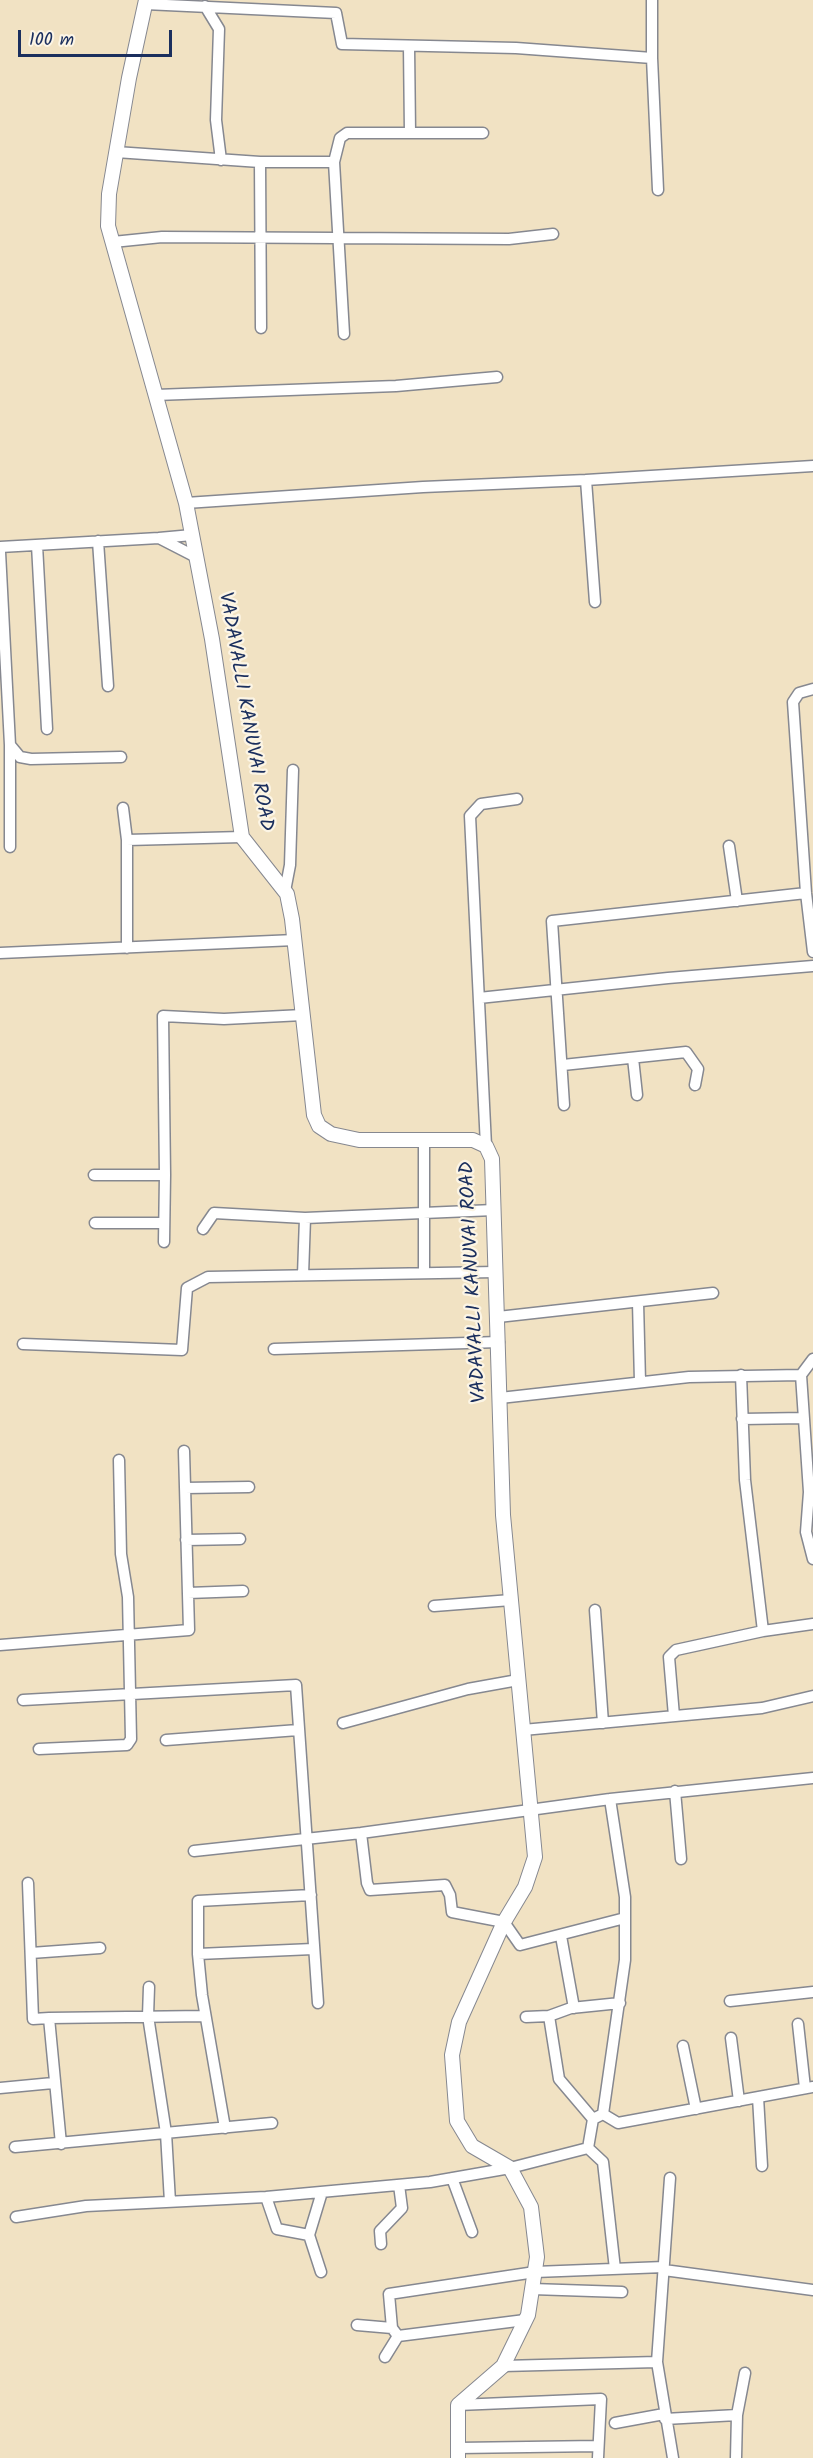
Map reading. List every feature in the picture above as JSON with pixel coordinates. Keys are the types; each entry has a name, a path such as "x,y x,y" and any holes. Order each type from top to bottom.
{"street":[{"path":"652,0 652,58 658,190"},
{"path":"146,2 336,13 342,44 516,48 652,58"},
{"name":"VADAVALLI KANUVAI ROAD","path":"146,2 108,194 108,226 186,503 212,639 242,837 285,891 292,919 314,1115 319,1126 331,1134 359,1140 473,1140 486,1146 492,1159 503,1515 535,1857 525,1887 504,1922 459,2022 452,2055 457,2121 471,2146 510,2168"},
{"path":"205,6 219,29 216,120 221,160"},
{"path":"409,46 410,133"},
{"path":"344,334 334,162 340,138 347,133 483,133"},
{"path":"116,152 260,162 334,162"},
{"path":"260,162 261,328"},
{"path":"113,242 162,237 339,240 509,239 553,234"},
{"path":"156,395 396,386 497,377"},
{"path":"186,503 423,487 813,466"},
{"path":"586,480 595,602"},
{"path":"0,547 192,535"},
{"path":"159,538 196,557"},
{"path":"98,541 108,686"},
{"path":"37,545 47,729"},
{"path":"0,552 10,745 5,800 10,847"},
{"path":"813,689 799,693 793,702 804,832 806,893 813,952"},
{"path":"10,745 20,758 121,757"},
{"path":"285,891 290,865 293,770"},
{"path":"486,1146 470,816 481,804 517,799"},
{"path":"123,808 127,840 128,948"},
{"path":"127,840 242,837"},
{"path":"729,846 737,901"},
{"path":"564,1105 552,921 806,893"},
{"path":"0,953 295,940"},
{"path":"479,998 668,978 813,966"},
{"path":"164,1242 163,1016 224,1019 303,1015"},
{"path":"562,1065 686,1052 698,1069 696,1085"},
{"path":"633,1058 637,1095"},
{"path":"424,1140 424,1273"},
{"path":"94,1175 165,1175"},
{"path":"203,1229 214,1213 305,1218 494,1210"},
{"path":"303,1275 305,1218"},
{"path":"94,1223 164,1223"},
{"path":"22,1344 182,1350 187,1288 208,1277 496,1272"},
{"path":"498,1317 713,1293"},
{"path":"638,1302 640,1382"},
{"path":"274,1349 499,1342"},
{"path":"813,1359 801,1375 809,1492 806,1532 813,1559"},
{"path":"741,1375 745,1480 763,1631"},
{"path":"500,1398 689,1377 801,1375"},
{"path":"742,1419 804,1418"},
{"path":"0,1645 189,1630 183,1451"},
{"path":"39,1749 127,1745 131,1739 128,1597 121,1554 119,1460"},
{"path":"185,1488 249,1487"},
{"path":"186,1540 240,1539"},
{"path":"188,1593 243,1591"},
{"path":"434,1606 511,1600"},
{"path":"595,1610 603,1723"},
{"path":"674,1716 669,1657 676,1650 763,1631 813,1624"},
{"path":"344,1723 468,1689 518,1680"},
{"path":"23,1700 296,1685 318,2003"},
{"path":"523,1730 762,1708 813,1696 813,1706"},
{"path":"166,1740 298,1730"},
{"path":"194,1851 361,1833 675,1791 813,1778"},
{"path":"675,1791 681,1860"},
{"path":"588,2148 598,2116 620,2003 625,1959 625,1897 610,1799"},
{"path":"361,1833 367,1883 370,1890 445,1885 450,1895 452,1912 504,1922 520,1945 625,1918"},
{"path":"28,1883 33,2019 206,2016"},
{"path":"225,2128 198,1954 198,1901 311,1895"},
{"path":"561,1936 574,2008"},
{"path":"31,1953 100,1948"},
{"path":"198,1954 313,1949"},
{"path":"149,1987 148,2016 166,2133 170,2202"},
{"path":"730,2001 813,1992"},
{"path":"526,2017 549,2016 574,2008 620,2003"},
{"path":"549,2016 559,2079 598,2116 618,2123 809,2087 798,2024"},
{"path":"49,2018 53,2083 61,2144"},
{"path":"731,2038 739,2101"},
{"path":"683,2046 696,2109"},
{"path":"0,2088 53,2083"},
{"path":"758,2097 762,2166"},
{"path":"15,2147 272,2123"},
{"path":"16,2217 86,2206 266,2196 399,2185 510,2168 588,2148"},
{"path":"588,2148 603,2163 615,2269"},
{"path":"510,2168 531,2207 537,2257 528,2315 503,2366 458,2405 458,2453 542,2452 598,2446"},
{"path":"452,2178 472,2232"},
{"path":"670,2178 657,2361 673,2458"},
{"path":"381,2244 380,2230 402,2208 399,2185"},
{"path":"321,2272 309,2235 322,2192"},
{"path":"266,2196 277,2229 309,2235"},
{"path":"385,2357 395,2332 389,2294 534,2272 615,2269 664,2269 813,2290"},
{"path":"532,2289 622,2292"},
{"path":"357,2325 395,2332 525,2320"},
{"path":"503,2366 657,2361"},
{"path":"735,2458 736,2415 745,2373"},
{"path":"458,2405 601,2399 598,2458"},
{"path":"615,2422 665,2417 736,2415"}]}
